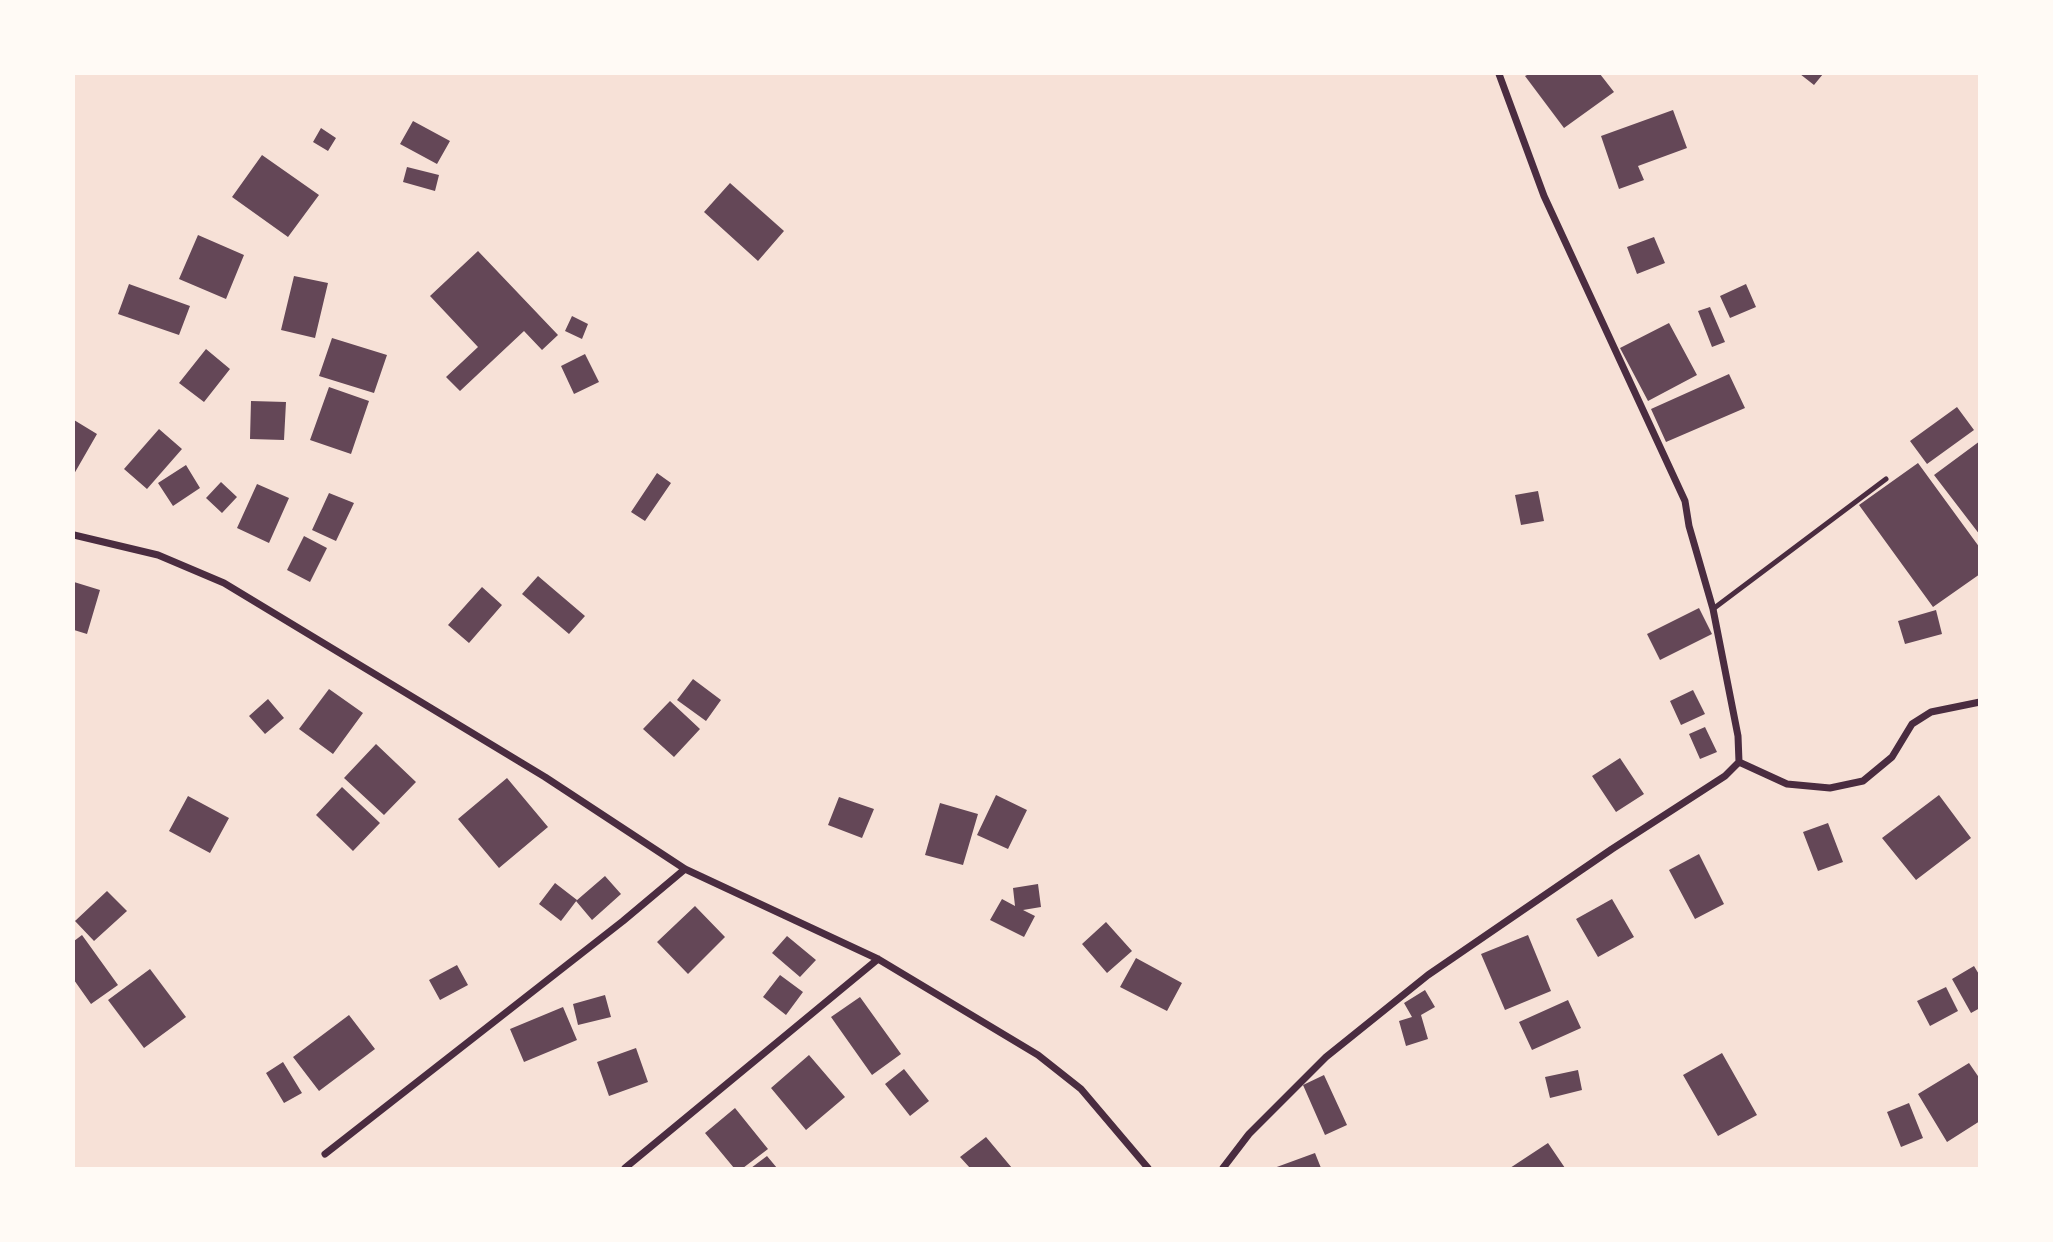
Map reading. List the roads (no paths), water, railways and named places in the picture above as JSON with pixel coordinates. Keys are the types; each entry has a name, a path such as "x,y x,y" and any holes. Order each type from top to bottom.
{"street":[{"path":"1223,1168 1249,1134 1326,1058 1428,975 1612,849 1725,776 1739,762 1738,736 1713,609 1689,527 1685,501 1545,196 1499,74"},
{"path":"74,535 159,555 224,583 545,777 685,869 878,959 1038,1055 1081,1089 1148,1168"},
{"path":"1739,762 1787,784 1830,789 1863,781 1892,757 1913,724 1931,712 1979,702"},
{"path":"325,1154 623,921 685,869"},
{"path":"625,1168 878,959"}],"lane":[{"path":"1713,609 1886,479"}]}
